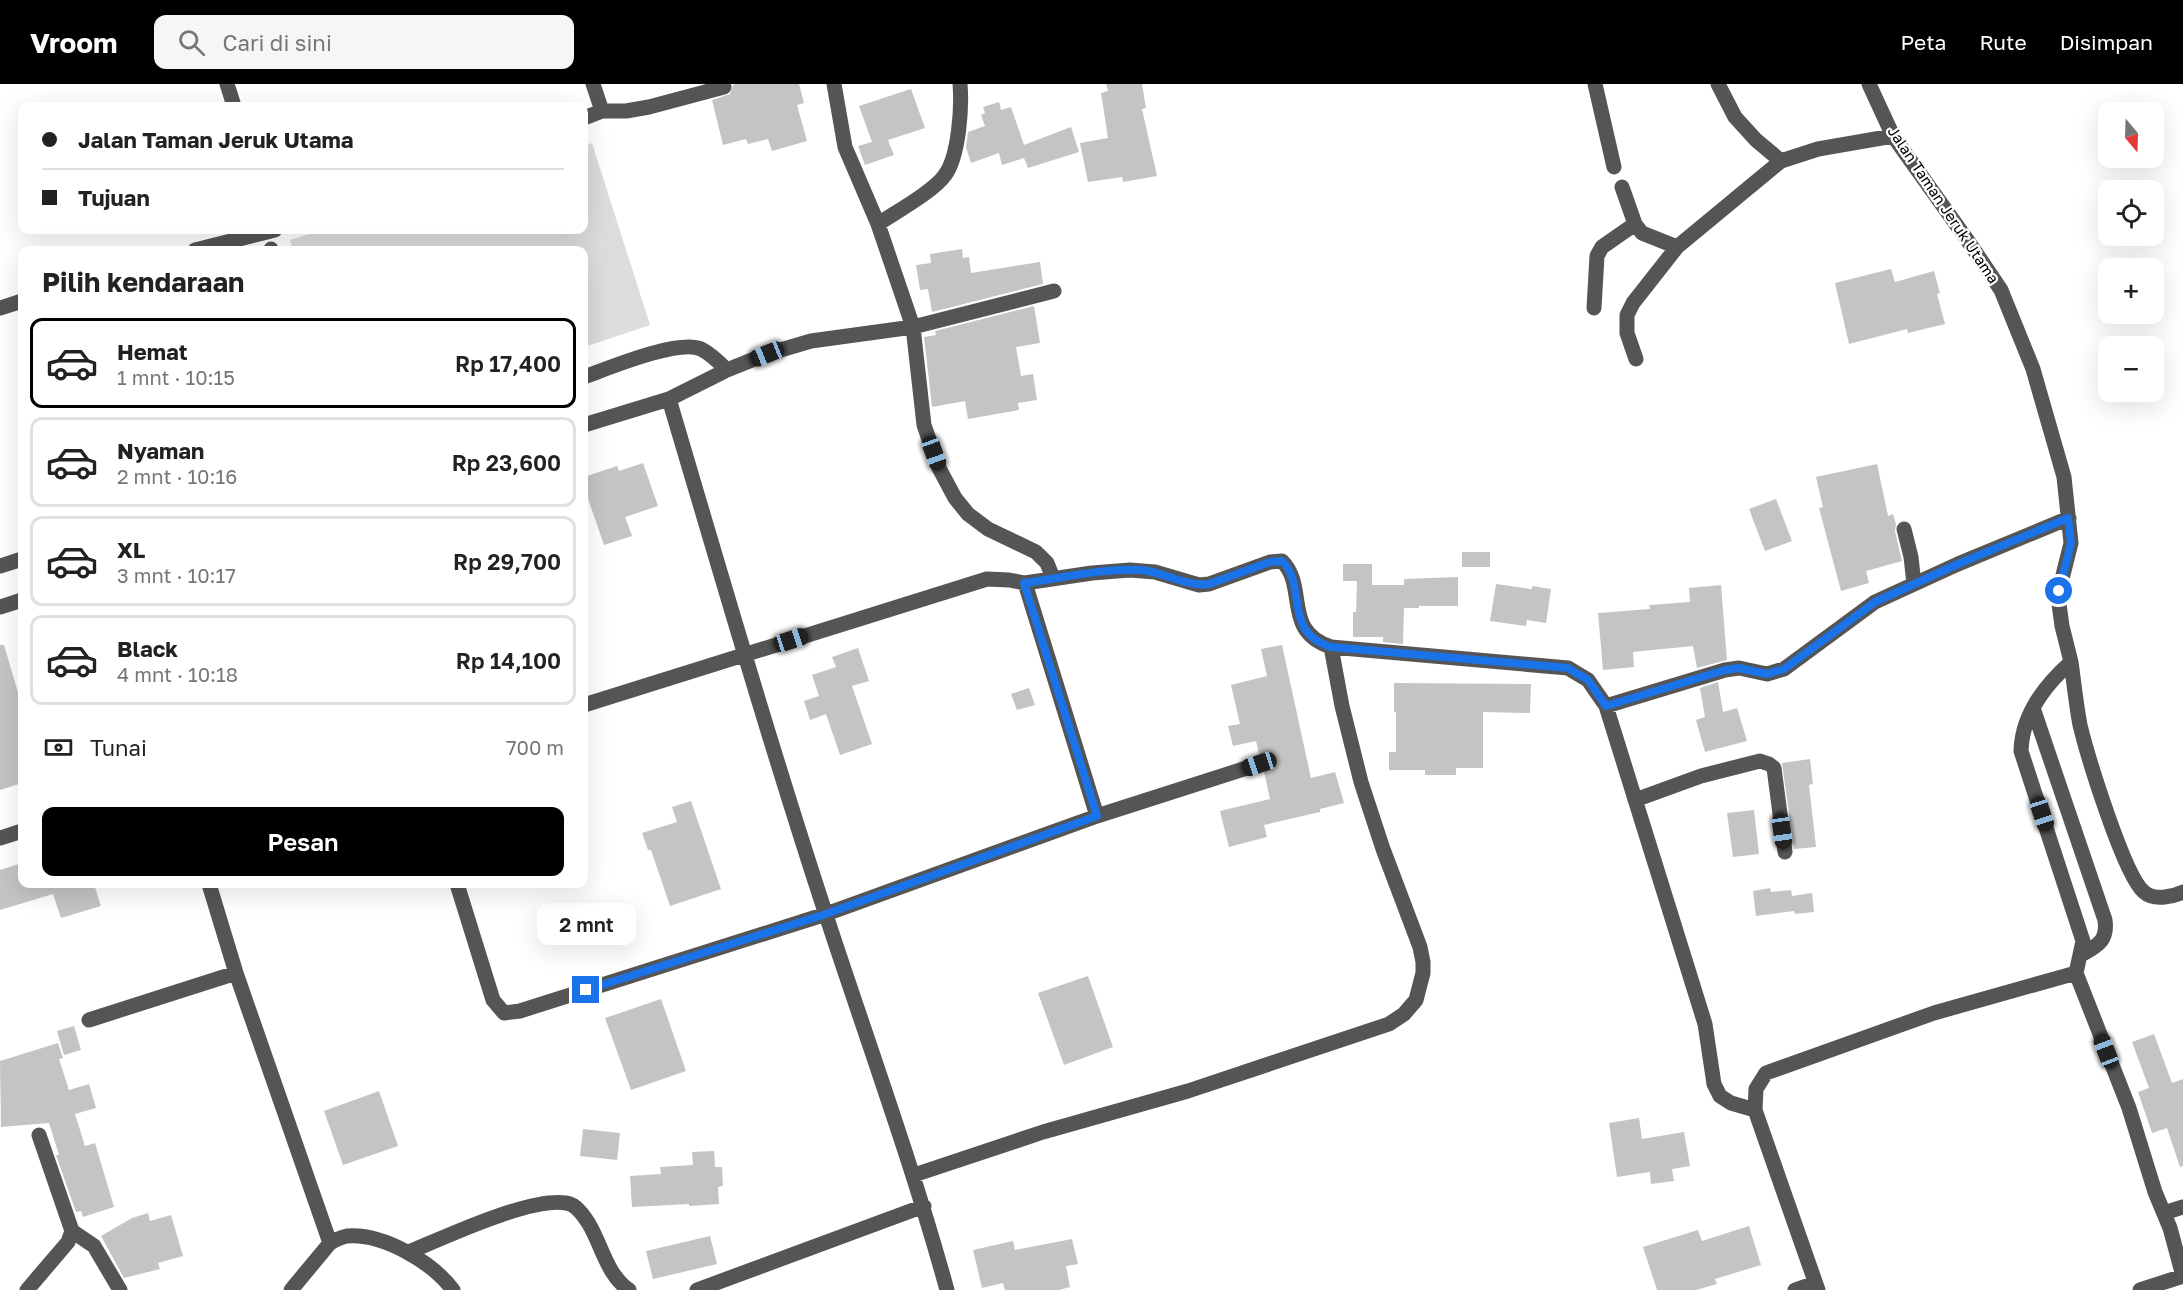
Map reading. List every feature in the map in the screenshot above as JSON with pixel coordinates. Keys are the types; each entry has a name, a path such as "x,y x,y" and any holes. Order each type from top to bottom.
{"street":[{"path":"227,84 233,102"},
{"path":"593,84 602,111"},
{"path":"834,84 845,147 878,224 913,327 924,424 939,468 955,498 968,514 988,529 1036,552 1047,563 1053,578"},
{"path":"878,224 936,185 945,175 953,159 961,99 960,84"},
{"path":"1595,84 1614,167"},
{"path":"1718,84 1735,117 1756,140 1781,161"},
{"name":"Jalan Taman Jeruk Utama","path":"1869,84 1893,136 2001,290 2033,369 2064,477 2071,543 2059,591 2059,604 2071,662 2080,725 2093,769 2132,877 2145,894 2159,897 2174,896 2183,892"},
{"path":"588,116 602,111 626,111 649,107 724,87"},
{"path":"1636,359 1627,333 1627,315 1633,303 1677,247 1781,161 1818,149 1893,136"},
{"path":"1622,187 1635,224 1642,233 1677,247"},
{"path":"1594,308 1597,256 1602,247 1635,224"},
{"path":"211,246 258,234"},
{"path":"588,424 669,399 727,370 767,354 811,341 913,327 1054,291"},
{"path":"0,308 18,302"},
{"path":"588,376 677,347 699,348 714,357 727,370"},
{"path":"669,399 745,655 826,914 924,1206 947,1290"},
{"path":"1606,706 1725,670 1739,668 1767,674 1784,669 1875,602 2068,518"},
{"path":"1904,529 1911,557 1914,584"},
{"path":"0,566 18,560"},
{"path":"588,704 987,579 1024,583 1092,573 1142,570 1199,585 1209,584 1270,562 1282,561 1287,566 1291,577 1300,617 1305,628 1309,636 1321,644 1331,647 1568,668 1588,680 1606,706 1705,1024 1714,1084 1720,1096 1725,1100 1755,1110"},
{"path":"1024,583 1097,816"},
{"path":"0,607 18,601"},
{"path":"914,1175 1043,1132 1188,1091 1389,1024 1404,1014 1416,1000 1423,974 1420,947 1383,849 1361,782 1342,706 1331,647"},
{"path":"2071,662 2051,680 2033,708 2025,723 2021,750 2083,941 2076,973 2129,1108 2183,1276 2140,1290"},
{"path":"2033,708 2105,920 2107,931 2098,945 2081,955"},
{"path":"1635,800 1701,776 1760,761 1765,762 1774,768 1785,852"},
{"path":"458,888 493,1000 504,1012 520,1011 826,914 1097,816 1259,764"},
{"path":"0,838 18,832"},
{"path":"210,888 236,973 330,1242"},
{"path":"89,1020 236,973"},
{"path":"1795,1290 1816,1286 1755,1110 1756,1089 1766,1073 1934,1013 2076,973"},
{"path":"39,1135 72,1231 94,1246 120,1290"},
{"path":"409,1252 515,1211 553,1202 569,1203 580,1211 613,1274 620,1284 629,1290"},
{"path":"697,1290 924,1206"},
{"path":"2164,1213 2183,1207"},
{"path":"27,1290 68,1242 72,1231"},
{"path":"291,1290 330,1242 346,1236 363,1238 409,1252 446,1281 453,1290"}],"shaded area":[{"path":"592,143 650,325 588,346 588,246 292,246 290,240 309,234 588,234 588,144"}],"building":[{"path":"799,84 804,103 797,105 807,141 772,151 768,139 748,144 746,139 723,145 712,100 730,94 733,85"},
{"path":"1106,84 1142,84 1146,108 1142,109 1157,176 1123,182 1122,177 1088,182 1080,143 1108,138 1101,93 1108,91"},
{"path":"911,89 925,128 888,140 894,155 865,165 858,146 872,142 859,106"},
{"path":"999,102 1001,110 1011,107 1024,145 1071,127 1079,152 1028,168 1024,158 1002,165 999,153 971,163 966,147 968,132 985,126 981,115 985,113 983,107"},
{"path":"962,249 963,258 969,257 971,273 1040,262 1043,284 932,312 928,289 920,290 916,265 931,263 930,254"},
{"path":"1891,269 1895,282 1934,271 1945,324 1908,333 1907,329 1849,344 1835,283"},
{"path":"1034,306 1040,343 1016,347 1021,376 1033,374 1037,400 1018,403 1019,410 968,419 965,401 932,407 924,337 936,335 935,331"},
{"path":"643,463 658,506 625,517 632,536 604,545 588,499 588,476 617,466 619,471"},
{"path":"1877,464 1888,516 1893,514 1896,524 1895,531 1902,561 1866,571 1869,583 1841,591 1819,508 1823,507 1816,477"},
{"path":"1776,499 1792,541 1765,551 1749,509"},
{"path":"1462,552 1490,552 1490,567 1462,567"},
{"path":"1343,564 1372,564 1372,585 1404,585 1404,579 1458,577 1458,606 1404,608 1403,644 1383,642 1383,637 1353,637 1357,581 1343,581"},
{"path":"1496,584 1551,589 1546,623 1527,620 1526,626 1490,621"},
{"path":"1721,585 1727,660 1697,668 1693,646 1633,652 1634,667 1603,670 1598,613 1650,609 1649,605 1690,602 1689,588"},
{"path":"0,645 4,645 18,692 18,784 0,790"},
{"path":"1282,645 1311,778 1335,772 1344,803 1320,809 1320,812 1264,825 1267,837 1229,847 1220,811 1270,799 1264,772 1268,767 1268,762 1265,756 1259,754 1256,741 1233,746 1228,726 1240,724 1231,685 1267,676 1261,649"},
{"path":"858,648 869,681 852,686 872,744 840,755 826,714 810,720 804,701 819,696 812,675 836,667 832,657"},
{"path":"1718,682 1723,712 1737,708 1747,741 1705,752 1696,720 1705,717 1700,688"},
{"path":"1394,683 1531,684 1530,713 1483,712 1483,768 1456,768 1456,775 1425,775 1425,770 1389,770 1389,752 1396,752"},
{"path":"1029,688 1035,705 1017,710 1011,694"},
{"path":"1810,759 1813,784 1809,785 1816,847 1794,849 1782,763"},
{"path":"691,801 721,889 670,906 651,850 648,850 642,833 677,822 672,807"},
{"path":"1754,810 1759,854 1733,857 1727,813"},
{"path":"18,864 18,888 95,888 101,906 61,918 53,894 0,910 0,870"},
{"path":"1770,888 1771,892 1791,890 1792,896 1812,893 1814,912 1795,914 1794,911 1756,916 1753,891"},
{"path":"1088,976 1113,1047 1064,1065 1038,993"},
{"path":"661,999 686,1071 631,1090 605,1018"},
{"path":"74,1026 81,1050 64,1055 57,1031"},
{"path":"2154,1034 2172,1083 2183,1079 2183,1166 2180,1167 2167,1128 2152,1133 2138,1092 2149,1088 2132,1042"},
{"path":"58,1043 63,1058 59,1059 69,1090 89,1084 96,1108 75,1114 85,1146 95,1143 114,1207 83,1217 81,1211 76,1212 56,1155 59,1155 49,1123 1,1127 0,1061"},
{"path":"379,1091 398,1146 343,1165 324,1111"},
{"path":"1639,1118 1642,1139 1684,1132 1690,1166 1672,1169 1674,1181 1651,1184 1650,1172 1617,1177 1609,1123"},
{"path":"583,1129 620,1133 617,1160 580,1156"},
{"path":"714,1151 715,1167 722,1167 723,1186 718,1187 719,1204 632,1207 630,1176 661,1174 660,1167 693,1165 692,1152"},
{"path":"148,1213 150,1221 171,1215 183,1256 158,1263 160,1269 124,1278 101,1236 132,1218"},
{"path":"1749,1226 1761,1265 1715,1279 1717,1284 1696,1290 1657,1290 1643,1247 1698,1230 1702,1241"},
{"path":"710,1236 717,1264 653,1279 646,1251"},
{"path":"1072,1239 1078,1264 1066,1266 1070,1287 1059,1290 1005,1290 1003,1283 982,1288 973,1250 1013,1241 1015,1250"}],"route":[{"path":"586,990 826,914 1097,816 1024,583 1092,573 1142,570 1199,585 1209,584 1270,562 1282,561 1287,566 1291,577 1300,617 1305,628 1309,636 1321,644 1331,647 1568,668 1588,680 1606,706 1725,670 1739,668 1767,674 1784,669 1875,602 2068,518 2071,543 2059,591"}]}
